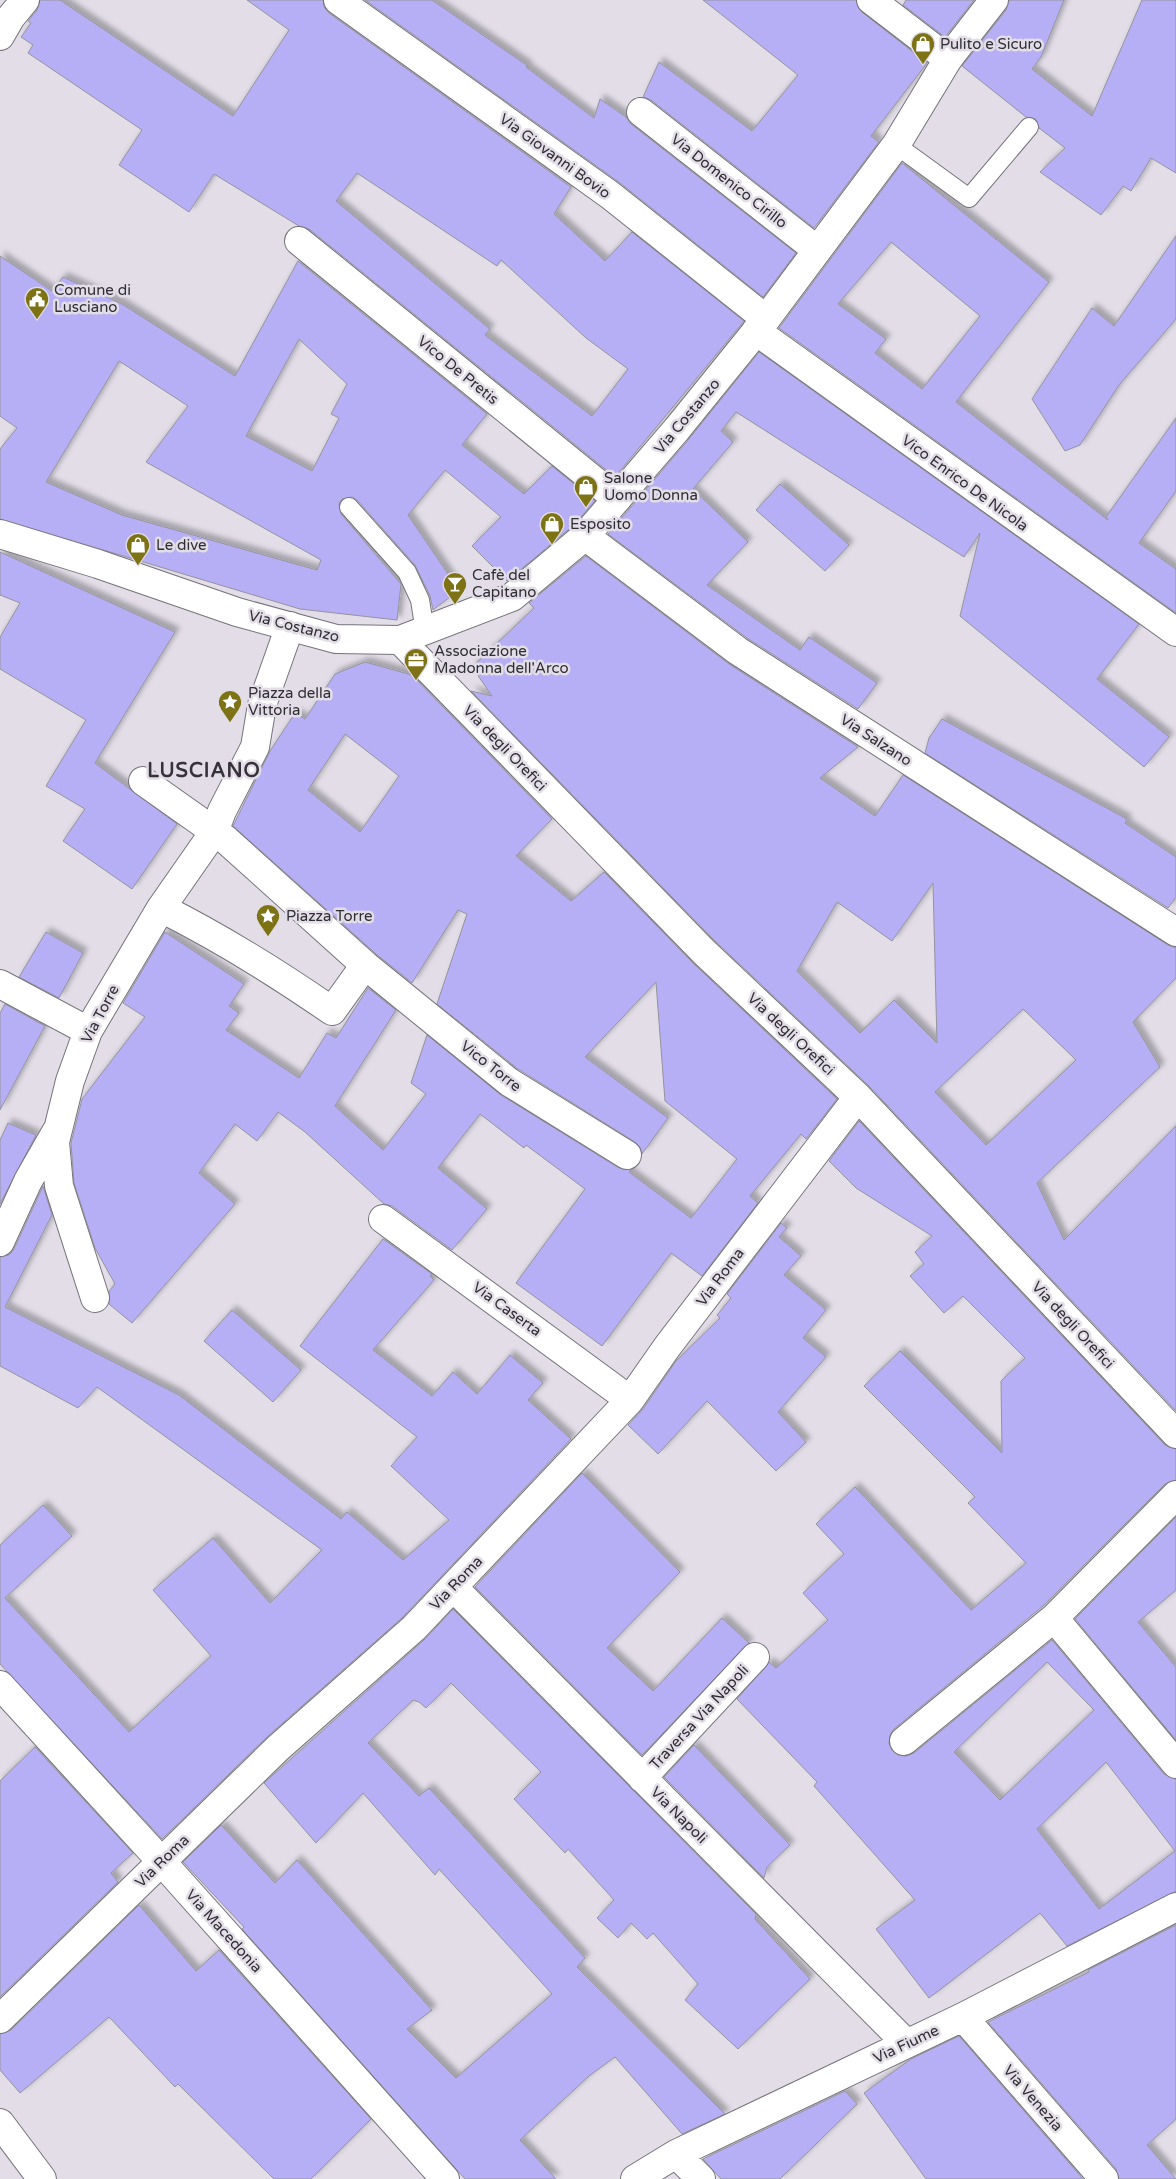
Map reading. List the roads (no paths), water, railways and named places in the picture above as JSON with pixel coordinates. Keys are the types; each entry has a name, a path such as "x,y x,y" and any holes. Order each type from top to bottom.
{"street":[{"path":"0,36 11,16 25,0"},
{"name":"Via Giovanni Bovio","path":"338,0 610,195 761,325"},
{"path":"871,0 948,60"},
{"name":"Via Costanzo","path":"0,534 98,564 237,612 336,639 413,636 512,597 585,536 761,325 896,145 948,60 994,0"},
{"name":"Via Domenico Cirillo","path":"641,112 817,250"},
{"name":"Vico De Pretis","path":"299,241 617,498"},
{"name":"Vico Enrico De Nicola","path":"761,325 1176,632"},
{"name":"Via Salzano","path":"585,536 738,651 1176,932"},
{"path":"143,781 214,832 225,839 365,965 332,1011 250,957 161,908 214,832 222,811 255,747 262,705 290,626"},
{"name":"Via degli Orefici","path":"413,636 704,952 858,1097 1176,1434"},
{"name":"Via Torre","path":"96,1298 59,1186 55,1142 70,1081 88,1031 161,908"},
{"name":"Vico Torre","path":"365,965 510,1082 627,1155"},
{"path":"0,984 88,1031"},
{"name":"Via Roma","path":"0,2019 278,1748 414,1628 630,1400 667,1347 858,1097"},
{"name":"Via Torre","path":"0,1242 28,1181 59,1128"},
{"name":"Via Caserta","path":"383,1219 630,1400"},
{"path":"904,1741 1054,1618 1176,1494"},
{"name":"Via Napoli","path":"453,1587 906,2044"},
{"path":"1054,1618 1176,1764"},
{"name":"Traversa Via Napoli","path":"642,1778 756,1657"},
{"name":"Via Macedonia","path":"0,1685 161,1861 446,2179"},
{"name":"Via Fiume","path":"635,2179 676,2154 963,2017 1176,1907"},
{"name":"Via Venezia","path":"963,2017 1104,2179"},
{"path":"0,2123 42,2179"},
{"path":"676,2154 701,2179"}],"lane":[{"path":"896,145 969,198 1029,127"},
{"path":"349,507 407,572 420,600 413,636"}],"place":[{"name":"Pulito e Sicuro","path":"923,65"},
{"name":"Comune di Lusciano","path":"37,320"},
{"name":"Salone Uomo Donna","path":"586,508"},
{"name":"Esposito","path":"552,545"},
{"name":"Le dive","path":"138,566"},
{"name":"Cafè del Capitano","path":"455,605"},
{"name":"Associazione Madonna dell'Arco","path":"416,681"},
{"name":"Piazza della Vittoria","path":"230,723"},
{"name":"Piazza Torre","path":"268,937"}],"district":[{"name":"LUSCIANO","path":"204,771"}]}
